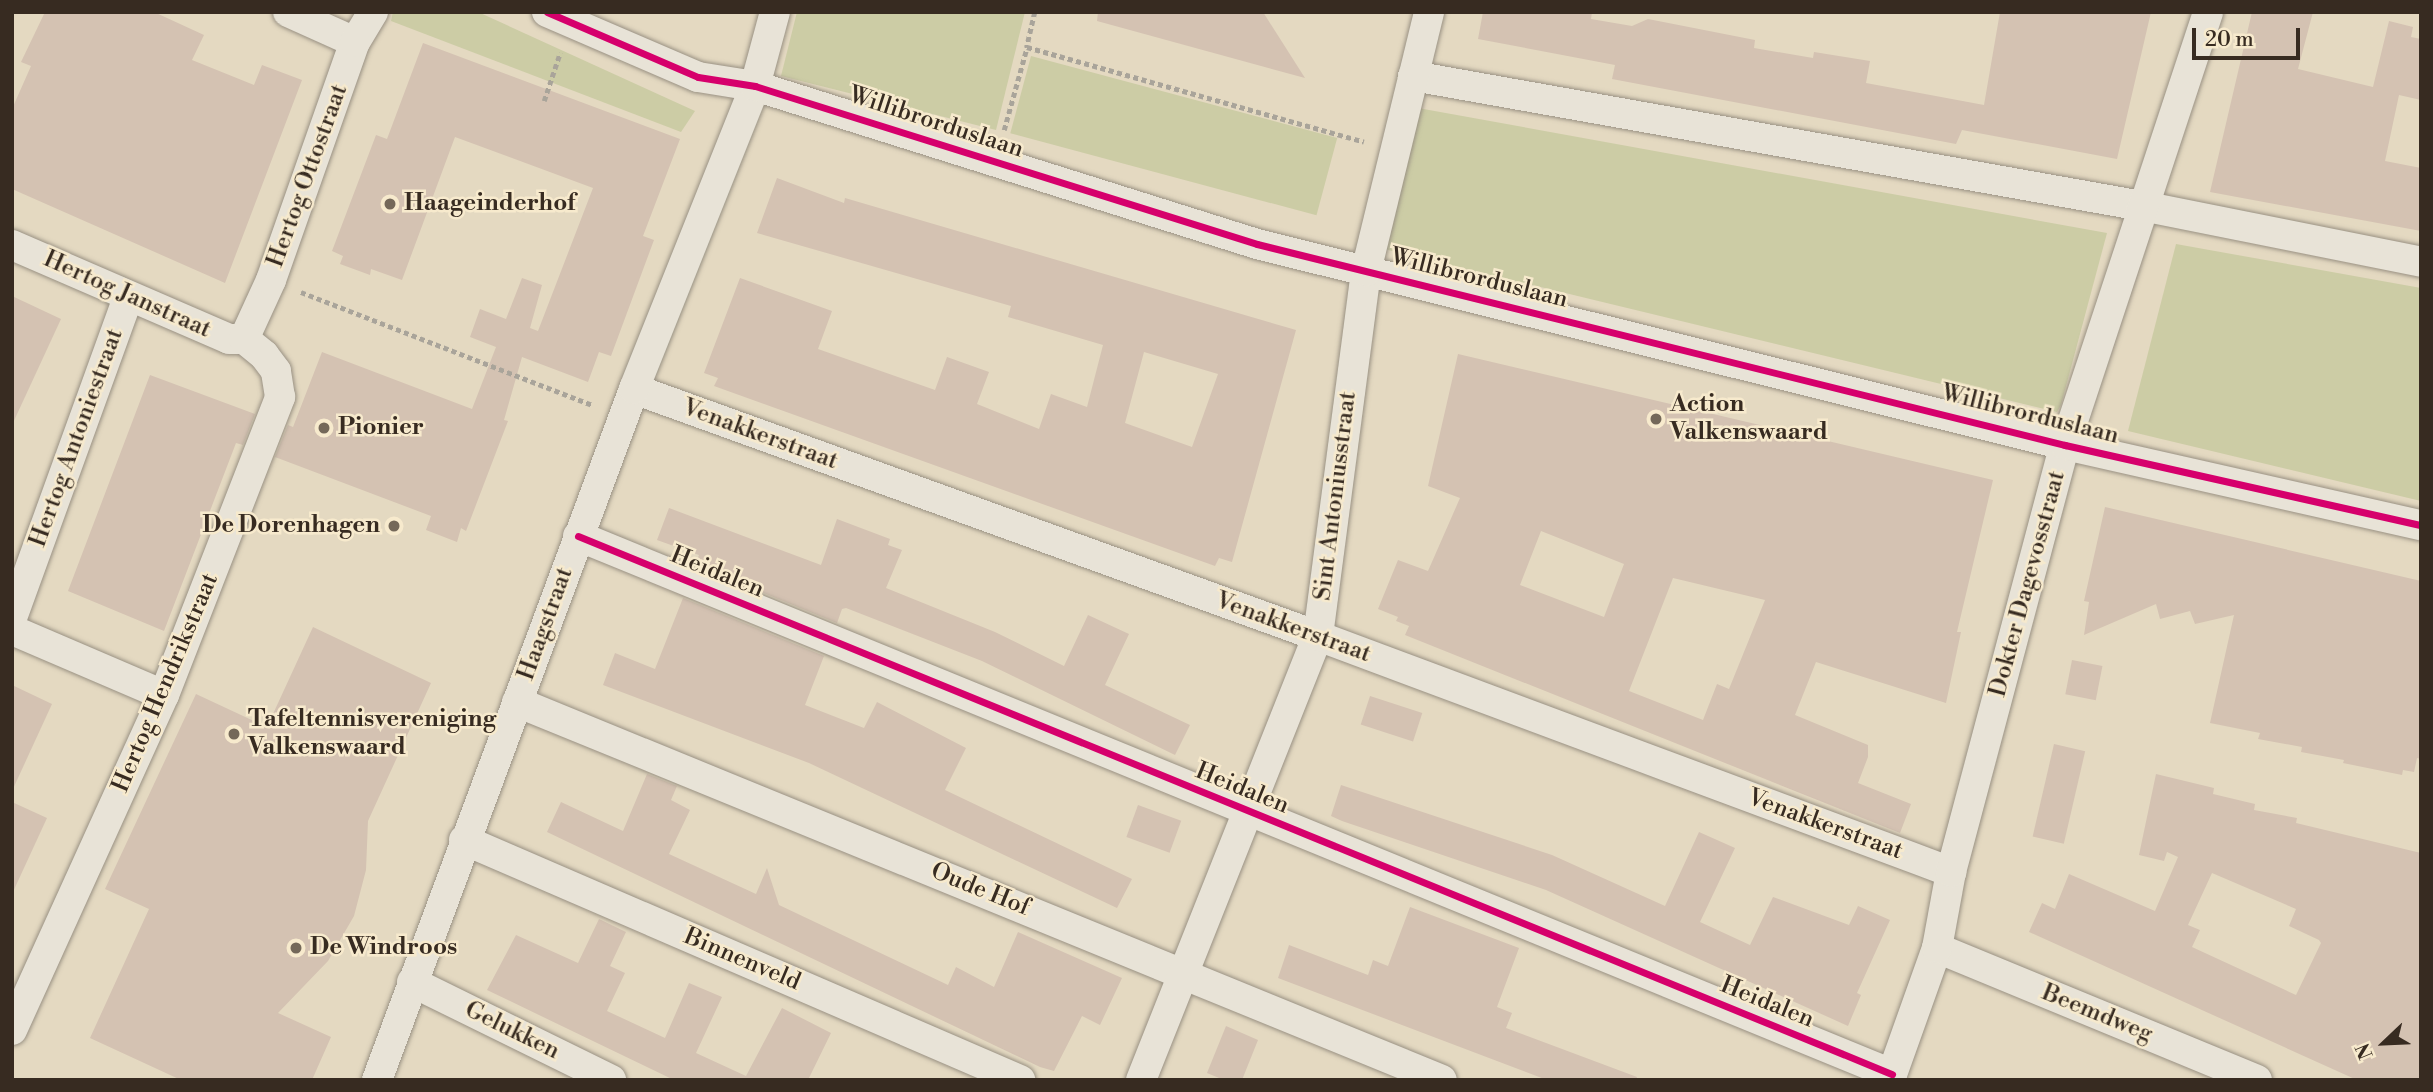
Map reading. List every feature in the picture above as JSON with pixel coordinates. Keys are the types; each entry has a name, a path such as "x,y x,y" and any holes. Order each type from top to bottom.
{"street":[{"path":"288,12 355,42"},
{"name":"Hertog Ottostraat","path":"244,340 271,280 355,42 373,12"},
{"name":"Haagstraat","path":"377,1080 578,537 755,86 775,12"},
{"name":"Sint Antoniusstraat","path":"1141,1080 1318,636 1366,271 1430,12"},
{"name":"Dokter Dagevosstraat","path":"1891,1077 1937,948 1951,872 2065,445 2208,12"},
{"name":"Willibrorduslaan","path":"558,18 698,77 755,86 1257,244 2065,445 2421,525"},
{"path":"1413,76 2142,206 2421,262"},
{"name":"Hertog Janstraat","path":"12,244 128,298 229,339 244,340"},
{"name":"Hertog Antoniestraat","path":"12,618 128,298"},
{"name":"Hertog Hendrikstraat","path":"12,1030 164,695 280,397 276,371 264,355 244,340"},
{"name":"Venakkerstraat","path":"629,403 1318,636 1951,872"},
{"name":"Heidalen","path":"578,537 1891,1077"},
{"path":"12,630 164,695"},
{"name":"Oude Hof","path":"517,702 1442,1080"},
{"name":"Binnenveld","path":"464,840 1020,1080"},
{"name":"Beemdweg","path":"1937,948 2238,1076"},
{"name":"Gelukken","path":"412,982 611,1080"}],"path":[{"path":"995,162 1035,12"},
{"path":"544,101 558,18"},
{"path":"1027,47 1395,151"},
{"path":"271,280 629,403"}],"green space":[{"path":"393,12 478,12 695,111 681,132 391,21"},
{"path":"797,12 1025,12 996,130 781,76"},
{"path":"1031,56 1337,138 1316,215 1010,133"},
{"path":"1418,108 2107,233 2061,405 2057,412 1384,249"},
{"path":"2176,244 2421,288 2421,501 2128,431"}],"building":[{"path":"45,12 154,12 204,35 192,60 254,85 262,65 302,80 225,283 12,189 12,109 31,66 21,62"},
{"path":"1098,12 1263,12 1305,78 1097,21"},
{"path":"1483,12 1592,12 1591,19 1632,26 1648,19 1755,40 1754,48 1813,58 1814,52 1870,61 1866,83 1984,105 2000,12 2151,12 2117,159 1962,130 1956,144 1612,79 1615,65 1478,39"},
{"path":"2252,12 2313,12 2298,69 2373,87 2389,21 2413,27 2411,37 2421,39 2421,100 2399,95 2385,161 2421,168 2421,231 2210,192"},
{"name":"Haageinderhof","path":"423,43 680,139 643,236 654,240 611,356 599,352 588,382 522,357 504,420 508,421 466,531 461,528 457,542 426,530 431,516 275,457 288,425 293,427 322,352 472,409 496,347 470,337 480,309 506,319 522,278 542,285 530,328 538,331 593,188 455,137 402,280 371,269 370,275 340,264 343,256 332,251 376,135 387,139"},
{"path":"777,178 844,203 845,198 1296,330 1232,562 1219,558 1215,566 714,386 718,378 704,373 740,278 832,311 818,349 935,390 947,357 989,372 977,404 1039,429 1051,394 1087,407 1103,345 1008,317 1011,306 757,233","holes":["1144,352 1218,374 1192,447 1125,423"]},
{"path":"12,296 61,319 12,425"},
{"path":"1458,354 1993,480 1957,632 1961,632 1946,703 1816,662 1795,715 1868,745 1868,757 1858,783 1911,804 1900,833 1405,635 1409,626 1396,621 1398,617 1378,609 1398,560 1428,571 1460,498 1428,486","holes":["1541,531 1624,564 1604,617 1520,585","1673,578 1765,600 1729,689 1717,684 1703,720 1629,691"]},
{"path":"150,375 255,414 243,445 236,443 164,631 68,591"},
{"path":"2105,507 2421,581 2421,759 2417,758 2414,772 2403,770 2402,775 2343,763 2344,760 2301,752 2302,747 2258,739 2260,733 2210,723 2234,615 2195,624 2190,611 2160,619 2156,604 2084,635 2089,602 2084,601"},
{"path":"669,508 821,565 837,519 890,539 888,545 902,550 886,588 995,632 1064,666 1088,615 1129,634 1105,685 1190,725 1175,755 982,661 846,608 842,609 837,623 695,565 699,555 657,540"},
{"path":"683,598 824,656 805,705 864,728 877,702 966,748 945,790 1132,879 1117,908 809,763 603,685 615,653 655,669"},
{"path":"313,627 431,683 368,821 366,870 354,916 328,961 278,1013 331,1037 312,1080 181,1080 90,1038 149,909 105,889 196,694 267,727"},
{"path":"2072,660 2102,666 2096,700 2065,694"},
{"path":"12,685 52,704 12,791"},
{"path":"1370,696 1422,713 1413,742 1361,725"},
{"path":"2054,744 2085,751 2064,844 2033,837"},
{"path":"647,774 677,786 671,800 690,810 669,854 756,894 767,868 779,905 948,985 956,967 994,987 1018,932 1122,978 1100,1025 1082,1016 1054,1071 1040,1067 547,832 561,802 623,831"},
{"path":"2156,774 2214,788 2213,794 2255,804 2254,810 2297,818 2296,823 2421,853 2421,1080 2357,1080 2029,932 2042,903 2055,909 2069,874 2155,911 2178,857 2167,852 2164,861 2139,855","holes":["2212,873 2296,909 2289,926 2321,943 2296,995 2192,947 2200,930 2188,925"]},
{"path":"1341,785 1552,855 1665,906 1699,832 1735,848 1700,922 1750,945 1773,897 1849,925 1858,906 1890,920 1857,993 1861,995 1848,1026 1546,890 1331,816"},
{"path":"12,802 47,818 12,894"},
{"path":"1138,805 1181,821 1170,853 1126,837"},
{"path":"1410,907 1519,948 1497,1007 1512,1013 1506,1028 1637,1077 1636,1080 1547,1080 1278,978 1289,945 1368,975 1373,960 1388,966"},
{"path":"599,919 626,932 610,966 625,973 607,1011 665,1038 689,983 722,997 696,1053 746,1076 782,1008 831,1033 808,1080 674,1080 487,990 516,935 578,963"},
{"path":"1226,1026 1258,1040 1242,1080 1224,1080 1207,1073"}],"cycle path":[{"path":"547,12 698,77 755,86 1257,244 2065,445 2421,525"},
{"path":"578,536 1892,1074"}],"place":[{"name":"Haageinderhof","path":"390,204"},
{"name":"Action Valkenswaard","path":"1656,419"},
{"name":"Pionier","path":"324,428"},
{"name":"De Dorenhagen","path":"394,526"},
{"name":"Tafeltennisvereniging Valkenswaard","path":"234,734"},
{"name":"De Windroos","path":"296,948"}]}
